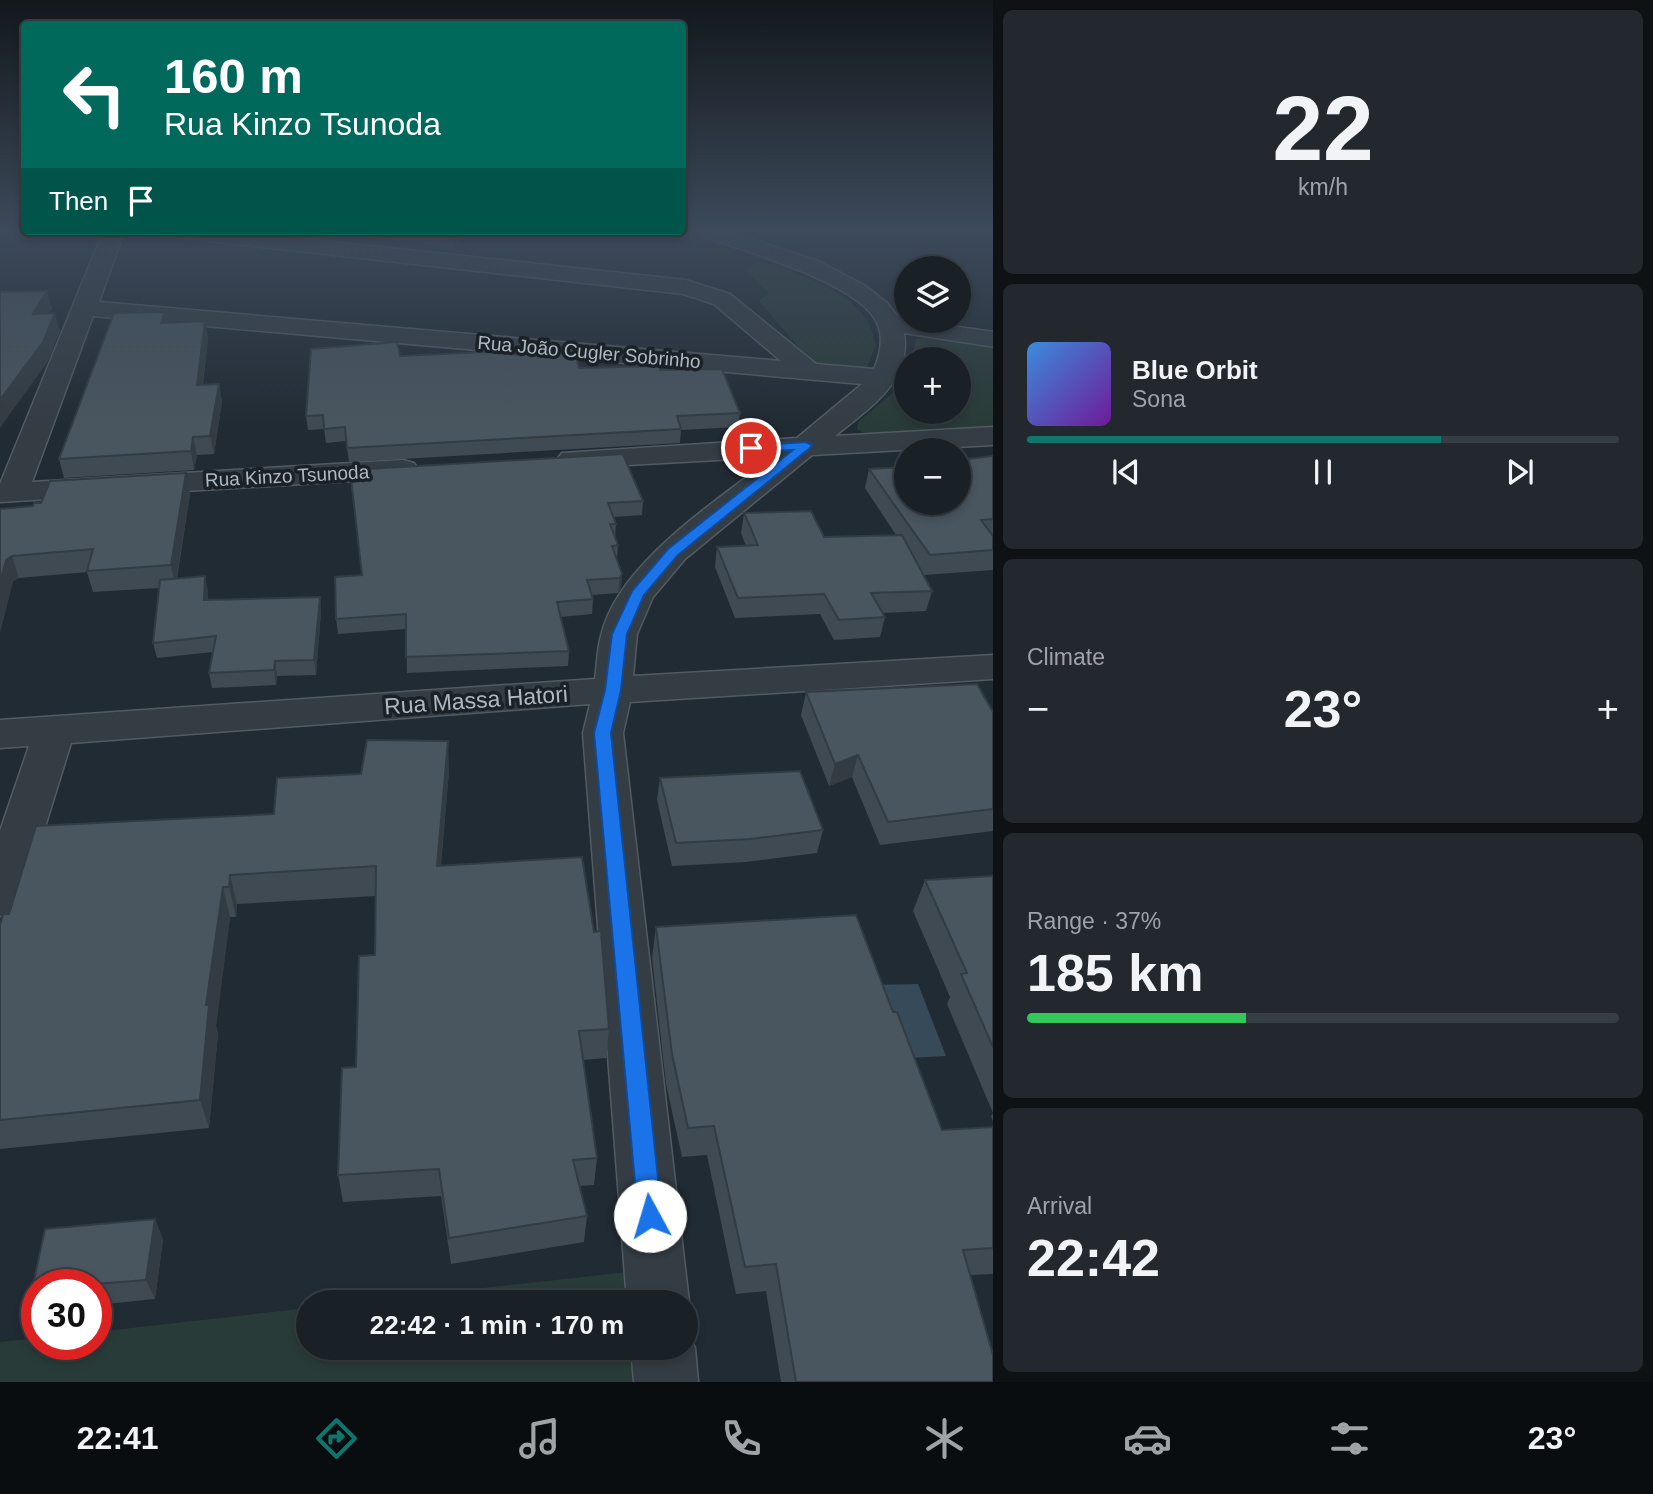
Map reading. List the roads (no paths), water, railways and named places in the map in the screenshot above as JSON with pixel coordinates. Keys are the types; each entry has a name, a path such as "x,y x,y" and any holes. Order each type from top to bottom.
{"street":[{"path":"6,492 89,296"},
{"path":"714,296 722,299 808,371"},
{"path":"657,1290 603,733 613,690 619,634 637,594 673,552 884,378 894,351 890,323 879,308 863,296"},
{"name":"Rua João Cugler Sobrinho","path":"84,308 884,378"},
{"path":"890,323 993,341"},
{"path":"542,461 993,436"},
{"name":"Rua Kinzo Tsunoda","path":"6,492 430,467"},
{"name":"Rua Massa Hatori","path":"0,734 613,690 993,667"},
{"path":"0,898 55,729"},
{"path":"664,1360 666,1382"}],"water":[{"path":"918,984 946,1056 890,1059 867,985"}]}
